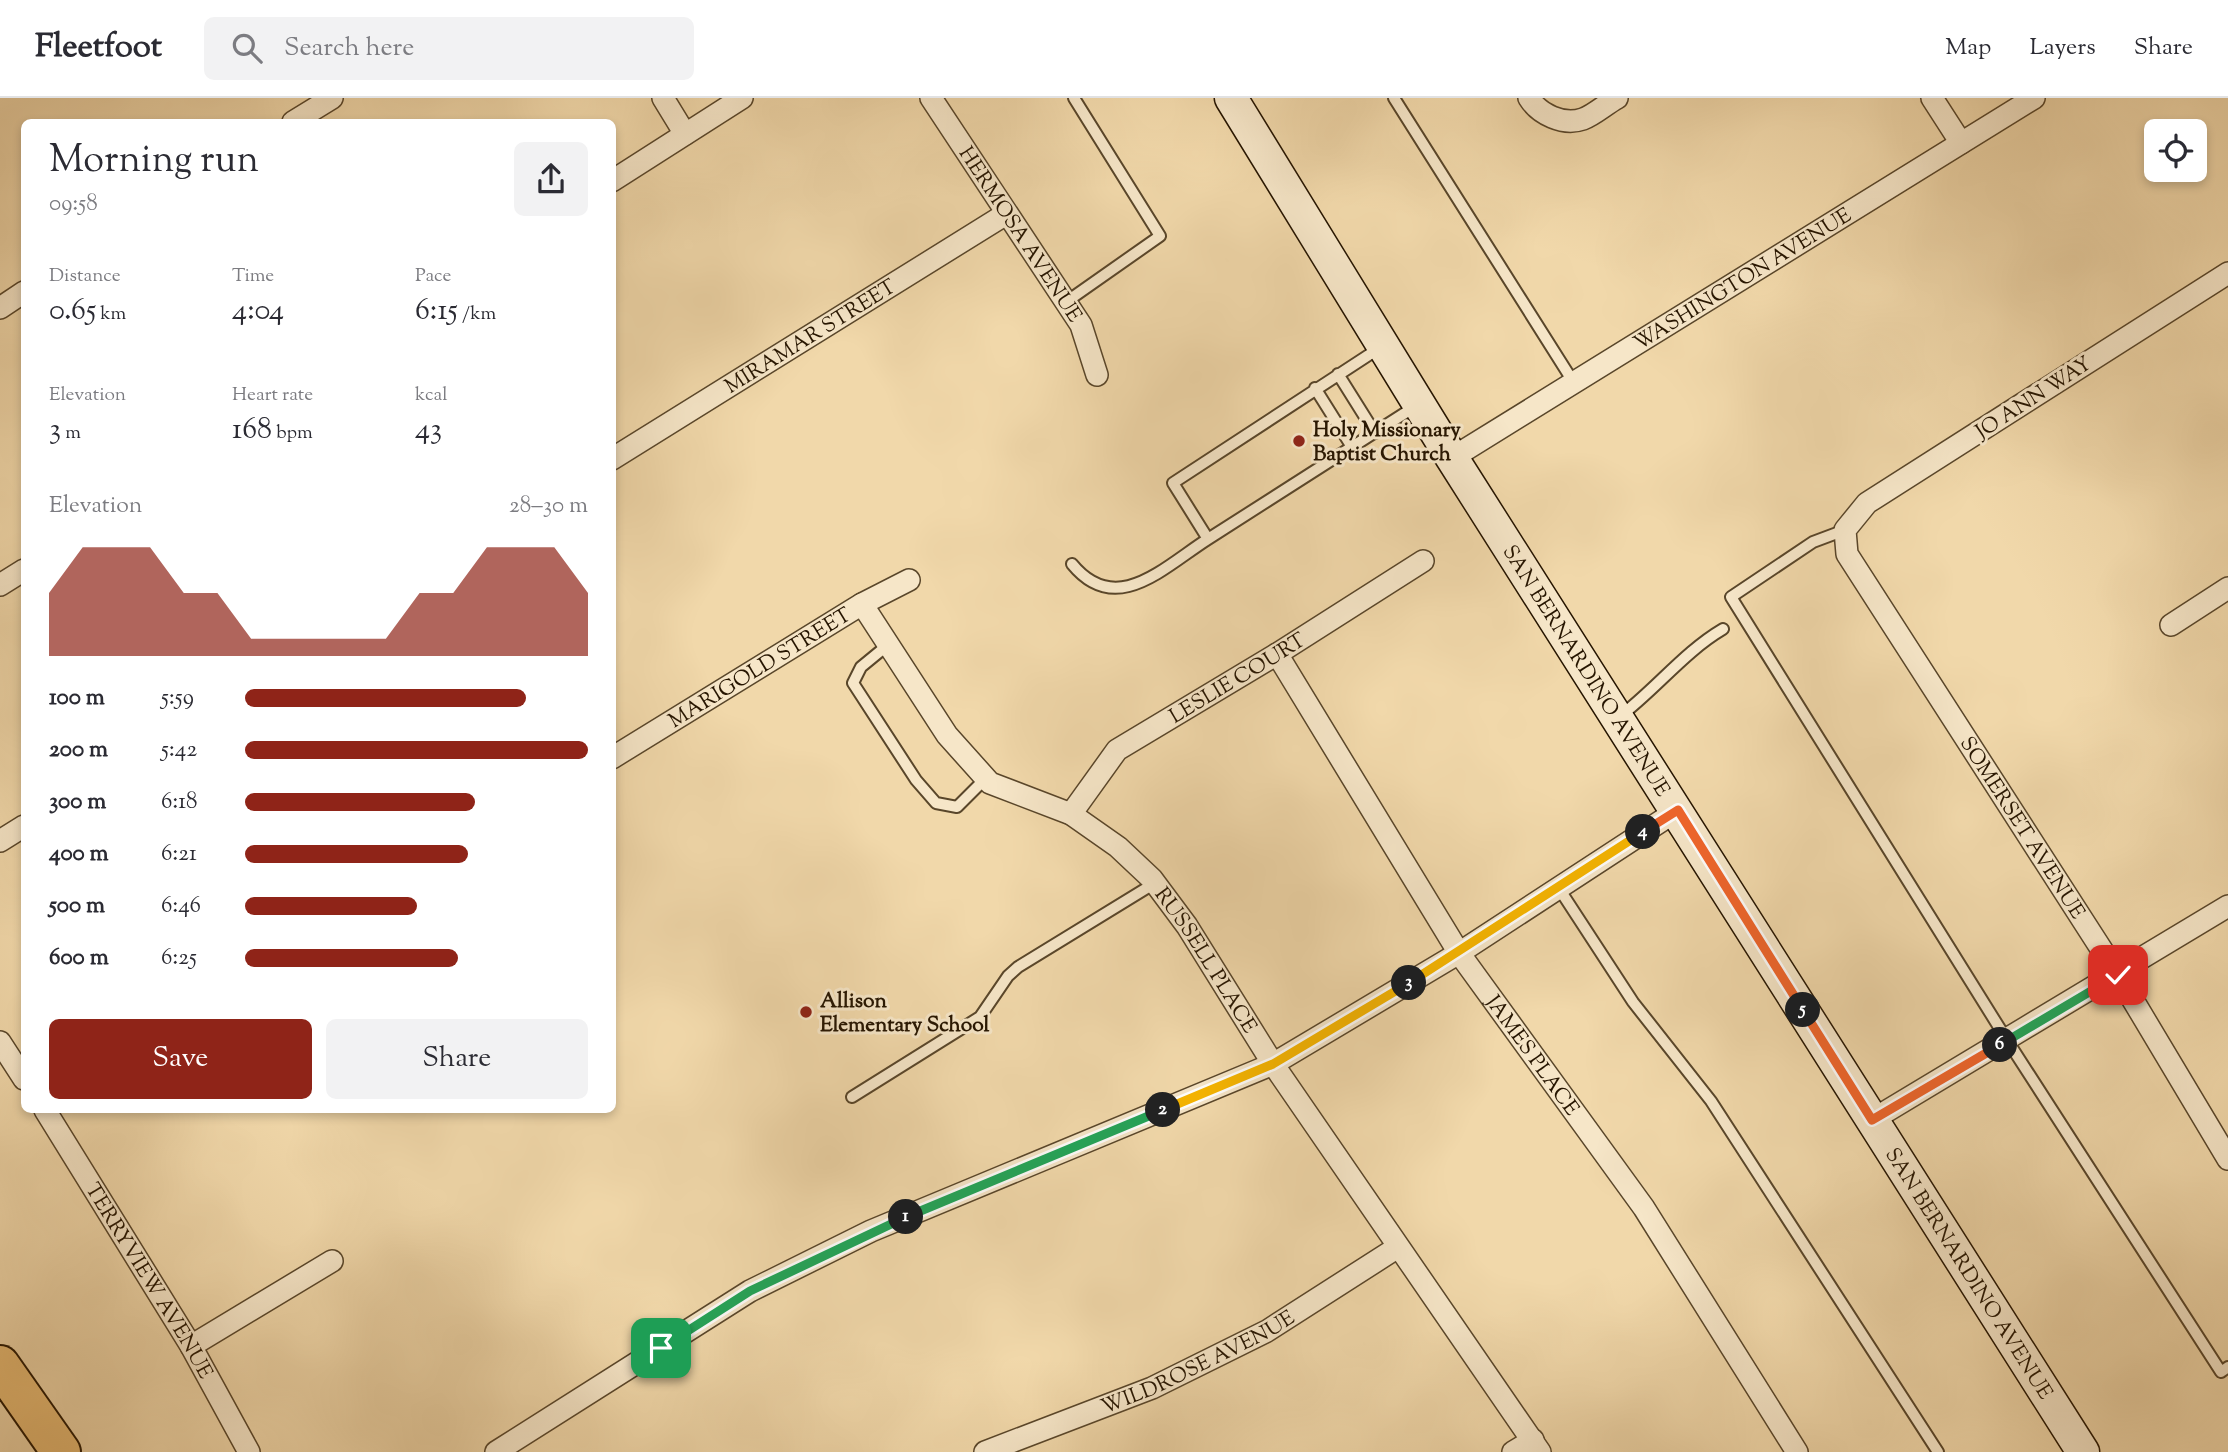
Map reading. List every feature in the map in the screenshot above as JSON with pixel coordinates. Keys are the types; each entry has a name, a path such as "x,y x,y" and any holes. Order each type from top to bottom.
{"highway":[{"path":"0,1365 61,1452"},
{"path":"28,1407 44,1452"}],"main road":[{"name":"SAN BERNARDINO AVENUE","path":"1231,98 1452,458 1619,717 2083,1452"}],"street":[{"path":"298,119 332,98"},
{"path":"663,98 685,134"},
{"path":"616,178 742,98"},
{"name":"HERMOSA AVENUE","path":"931,98 1081,325 1097,374"},
{"path":"1529,98 1536,109 1555,118 1581,120 1617,98"},
{"path":"1932,98 1961,143"},
{"name":"WASHINGTON AVENUE","path":"1452,458 2034,98"},
{"name":"MIRAMAR STREET","path":"616,457 1006,214"},
{"name":"JO ANN WAY","path":"1845,530 1867,503 2228,272"},
{"path":"0,308 21,294"},
{"name":"SOMERSET AVENUE","path":"1845,530 1847,554 2118,975 2228,1159"},
{"name":"LESLIE COURT","path":"1071,814 1117,750 1277,654 1423,561"},
{"path":"0,585 21,572"},
{"name":"MARIGOLD STREET","path":"616,756 862,604 909,580"},
{"path":"2171,625 2228,587"},
{"name":"RUSSELL PLACE","path":"862,604 947,735 990,783 1071,814 1118,847 1155,883 1187,926 1273,1064 1398,1247 1447,1312 1536,1446"},
{"name":"JAMES PLACE","path":"1277,654 1459,953 1644,1208 1797,1452"},
{"path":"496,1452 750,1291 871,1231 1273,1064 1459,953 1678,810"},
{"path":"0,841 21,828"},
{"path":"1872,1120 2118,975 2228,906"},
{"path":"0,1042 21,1074"},
{"name":"TERRYVIEW AVENUE","path":"47,1113 191,1346 249,1452"},
{"name":"WILDROSE AVENUE","path":"985,1452 1163,1383 1267,1331 1398,1247"},
{"path":"191,1346 332,1261"},
{"path":"1513,1452 1536,1446"}],"lane":[{"path":"1066,302 1160,236 1073,98"},
{"path":"1394,98 1574,383"},
{"path":"1208,539 1173,483 1383,346"},
{"path":"1338,374 1375,433"},
{"path":"1315,388 1352,447"},
{"path":"1072,564 1093,585 1121,589 1137,584 1419,404"},
{"path":"1845,530 1813,542 1731,597 2007,1040 2221,1372 2228,1367"},
{"path":"1619,717 1649,694 1687,653 1723,629"},
{"path":"889,644 861,667 853,683 916,780 936,803 957,807 986,778"},
{"path":"852,1097 980,1017 1008,976 1018,967 1155,883"},
{"path":"1559,887 1633,1002 1711,1101 1938,1452"}],"place":[{"name":"Holy Missionary Baptist Church","path":"1299,441"},
{"name":"Allison Elementary School","path":"806,1012"}],"route":[{"path":"661,1348 750,1291 871,1231 1273,1064 1459,953 1678,810 1872,1120 2118,975"}]}
